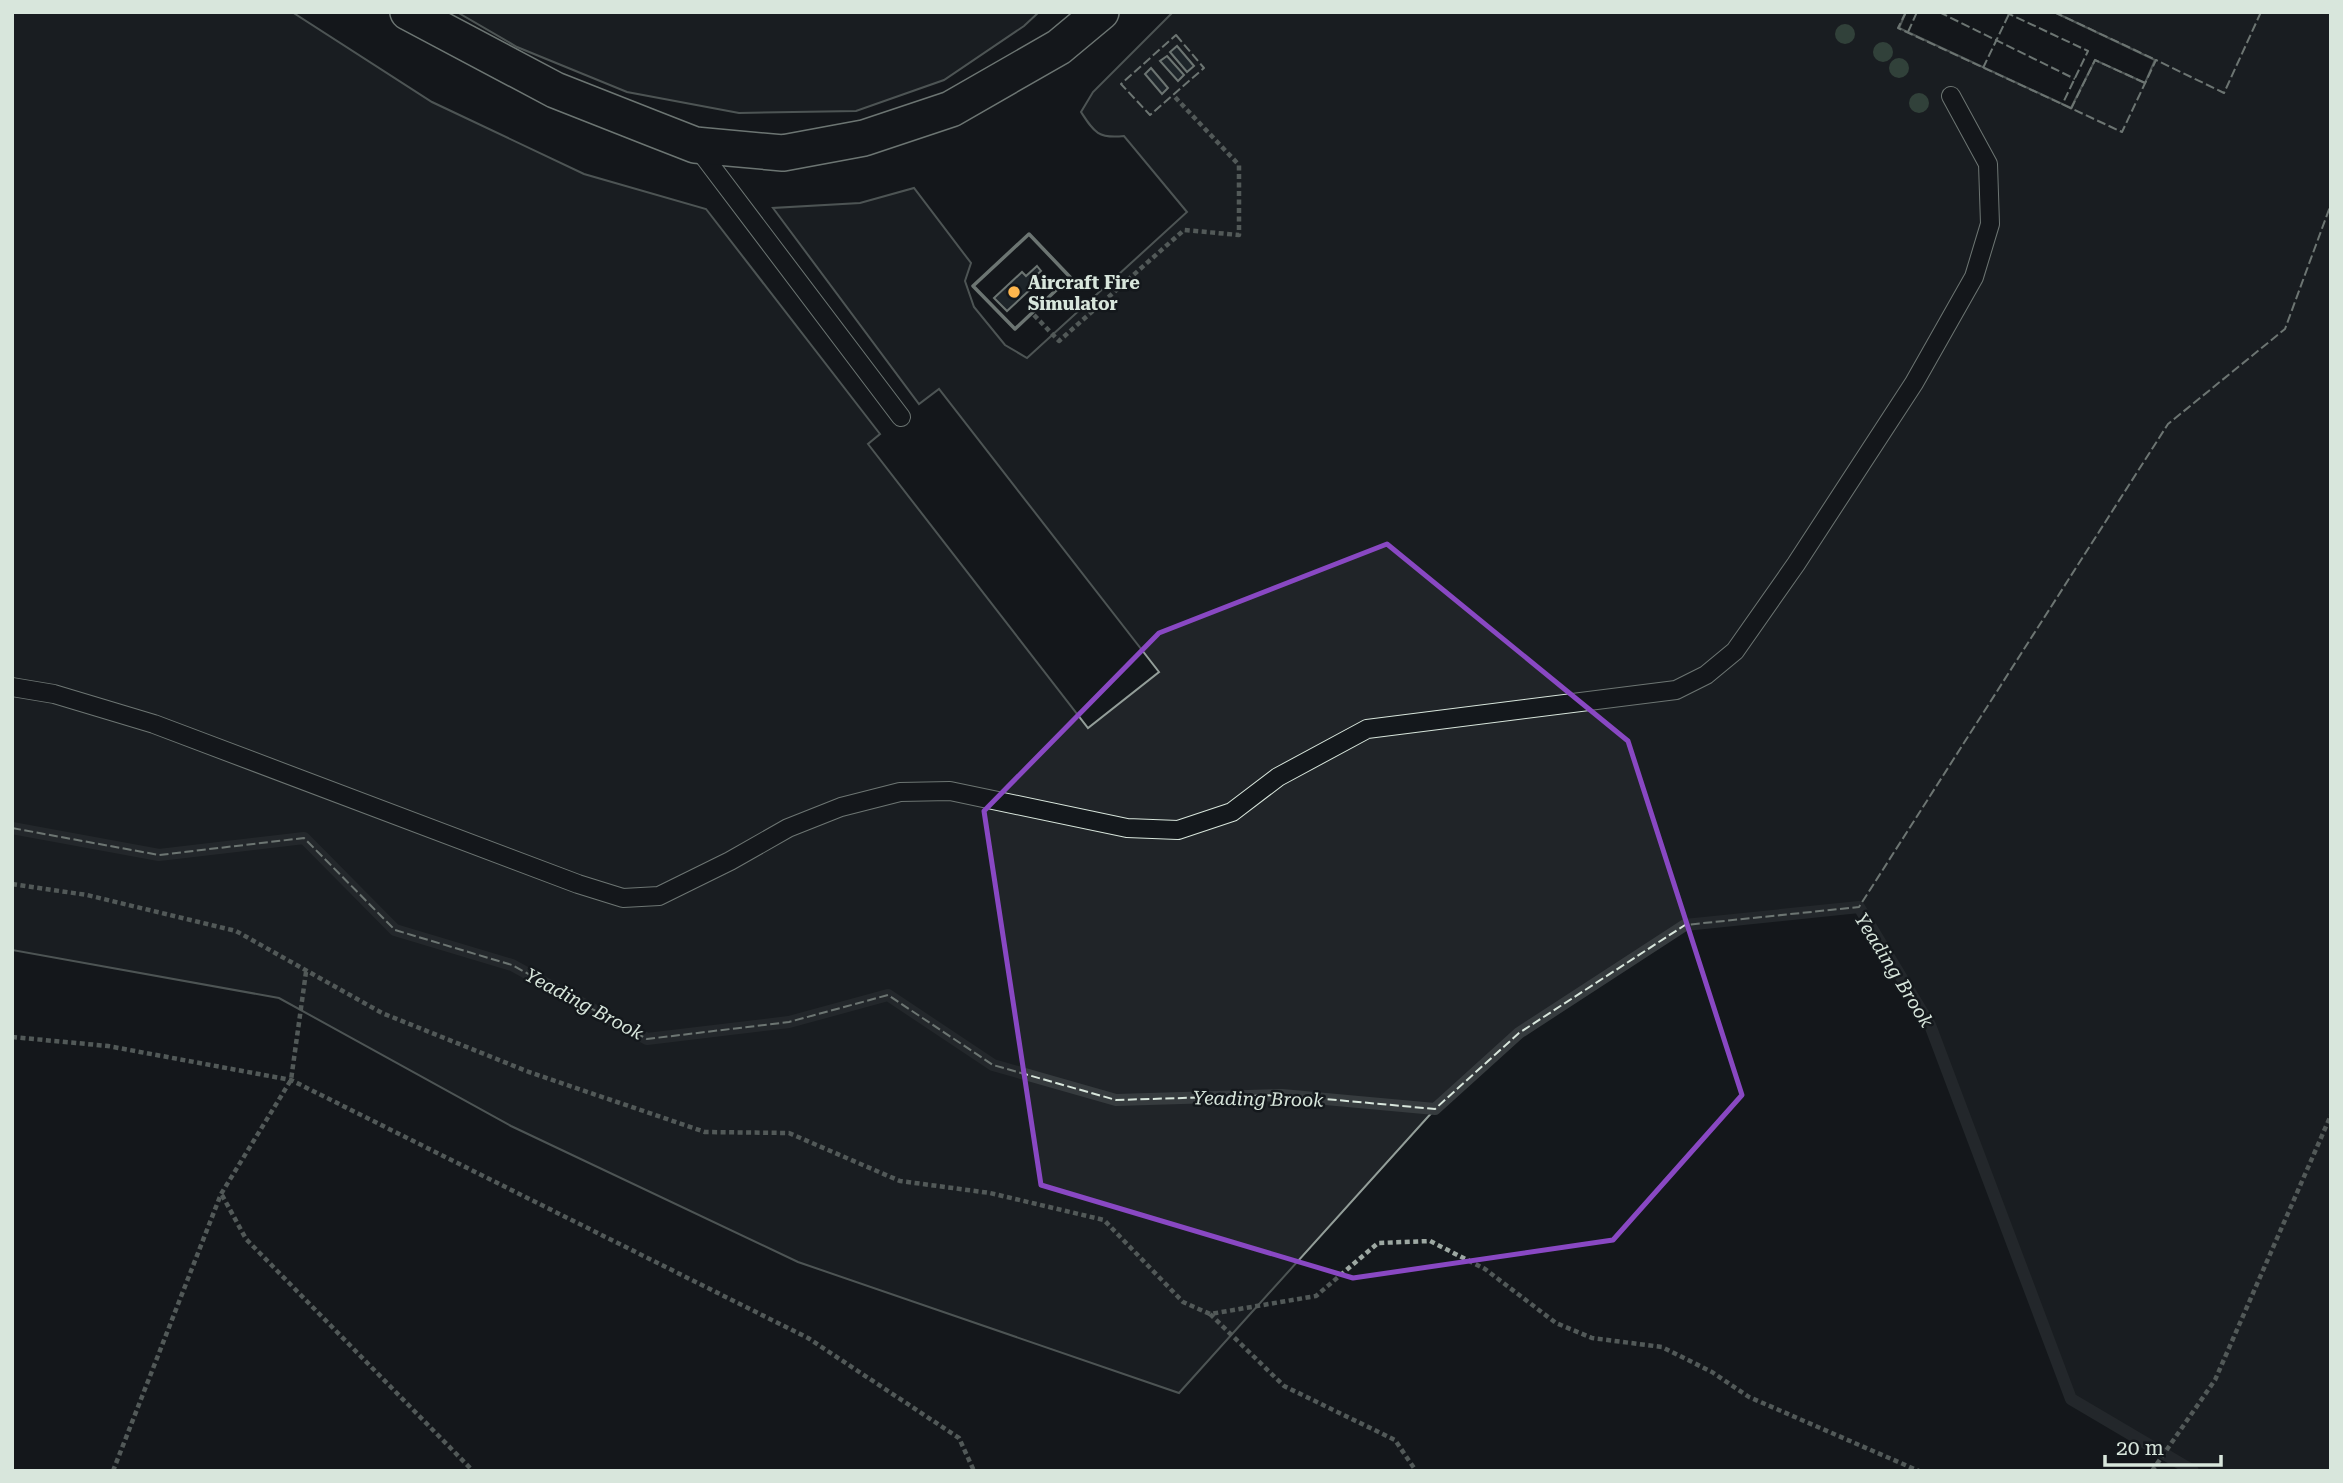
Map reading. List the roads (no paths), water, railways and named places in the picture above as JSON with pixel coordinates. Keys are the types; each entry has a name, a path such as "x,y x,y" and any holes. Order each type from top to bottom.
{"street":[{"path":"408,12 555,90 695,145 783,153 864,138 951,109 1059,47 1101,12"}],"lane":[{"path":"12,687 54,694 154,724 578,884 623,898 659,896 730,861 788,828 841,807 900,792 950,791 1127,828 1178,830 1232,811 1278,777 1367,729 1675,690 1706,675 1735,651 1797,564 1914,383 1974,277 1990,224 1988,164 1951,96"},
{"path":"695,145 901,417"}],"waterway":[{"name":"Yeading Brook","path":"12,828 159,855 304,838 395,930 512,965 647,1039 789,1022 888,995 993,1065 1116,1100 1282,1095 1435,1109 1519,1033 1685,925 1859,907 1930,1025 2071,1399 2193,1471"}],"place":[{"name":"Aircraft Fire Simulator","path":"1014,292"}]}
